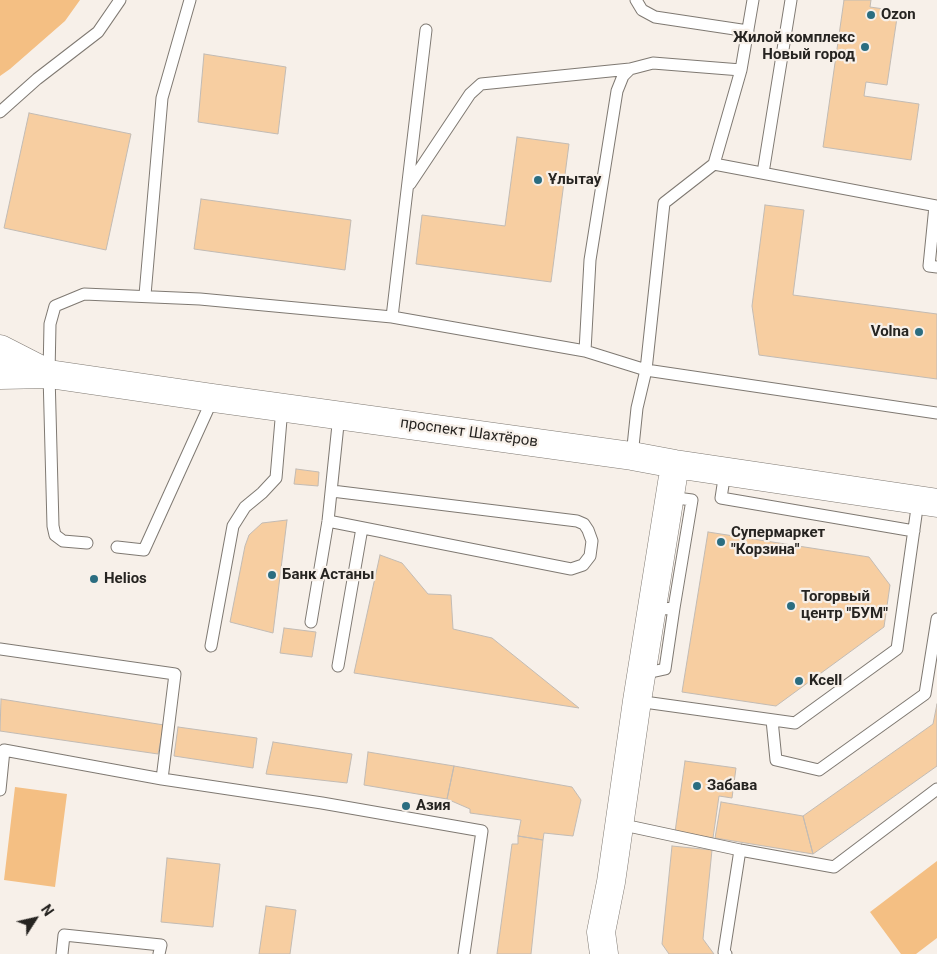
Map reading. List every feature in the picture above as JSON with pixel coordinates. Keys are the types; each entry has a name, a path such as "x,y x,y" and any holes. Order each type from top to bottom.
{"street":[{"path":"0,349 48,374"},
{"name":"проспект Шахтёров","path":"0,375 48,374 632,456 725,472 928,502"},
{"path":"604,954 601,932 641,674 663,609 669,497 675,464"}],"lane":[{"path":"0,112 37,79 98,32 120,0"},
{"path":"145,295 162,98 190,0"},
{"path":"636,0 642,10 655,17 748,31"},
{"path":"632,456 638,408 646,370 664,203 714,164 741,70 753,0"},
{"path":"764,173 791,0"},
{"path":"392,317 426,30"},
{"path":"408,187 470,94 481,84 630,69 653,63 741,70"},
{"path":"585,350 590,260 617,91 623,76 630,69"},
{"path":"714,164 936,206 929,266 937,267"},
{"path":"87,543 63,541 55,535 53,526 48,374 50,324 55,306 84,294 145,295 392,317 585,350 646,370 937,414"},
{"path":"117,547 144,550 213,398"},
{"path":"211,646 233,526 245,507 276,478 282,408"},
{"path":"311,622 328,521 339,416"},
{"path":"725,472 721,498 914,531"},
{"path":"328,521 571,569 584,565 590,556 592,541 584,524 578,521 332,490"},
{"path":"637,701 795,723 897,649 914,531 928,502"},
{"path":"338,666 362,528"},
{"path":"772,720 776,760 819,770 925,694 937,619"},
{"path":"0,649 175,674 162,779"},
{"path":"0,790 4,750 162,779 322,803 482,831 464,954"},
{"path":"619,824 740,850 834,867 937,789"},
{"path":"726,954 724,952 740,850"},
{"path":"62,954 64,935 161,944 159,954"}],"shaded area":[{"path":"0,0 80,0 65,21 0,76"},
{"path":"15,787 67,794 55,887 4,880"},
{"path":"937,861 937,938 916,954 901,954 870,912"}],"building":[{"name":"Жилой комплекс Новый город","path":"844,0 871,0 870,7 898,11 887,85 866,82 864,96 919,104 911,160 823,147"},
{"path":"204,54 286,67 278,134 198,122"},
{"path":"29,113 131,134 106,250 4,228"},
{"name":"Ұлытау","path":"517,137 569,144 551,282 416,264 422,215 505,226"},
{"path":"201,199 351,220 345,270 194,249"},
{"path":"765,205 804,210 793,295 937,314 937,379 759,355 752,306"},
{"path":"296,469 319,472 318,486 294,484"},
{"path":"287,520 273,633 230,622 245,546 249,535 262,523"},
{"name":"Тогорвый центр \"БУМ\"","path":"708,532 869,557 890,585 884,627 776,706 682,692"},
{"path":"380,555 402,563 428,594 451,595 453,629 492,638 579,708 354,673"},
{"path":"284,628 316,632 312,657 280,653"},
{"path":"1,699 164,725 158,754 0,731"},
{"path":"937,704 937,766 813,854 803,816 933,724"},
{"path":"178,727 257,738 253,768 174,756"},
{"path":"273,742 352,754 347,783 266,774"},
{"path":"368,752 454,766 447,799 364,785"},
{"path":"685,761 736,768 732,798 719,796 713,838 675,832"},
{"path":"454,766 572,787 581,800 573,836 544,833 543,840 518,836 521,820 470,813 470,809 447,799"},
{"path":"721,802 803,816 813,854 715,838"},
{"path":"518,836 543,840 531,954 497,954 512,844 518,844"},
{"path":"672,846 712,850 703,939 714,954 669,954 662,944"},
{"path":"167,858 220,864 213,927 161,922"},
{"path":"266,906 296,910 290,954 259,954"}],"place":[{"name":"Ozon","path":"871,15"},
{"name":"Жилой комплекс Новый город","path":"865,47"},
{"name":"Ұлытау","path":"538,180"},
{"name":"Volna","path":"919,332"},
{"name":"Супермаркет \"Корзина\"","path":"721,542"},
{"name":"Банк Астаны","path":"272,575"},
{"name":"Helios","path":"94,579"},
{"name":"Тогорвый центр \"БУМ\"","path":"791,606"},
{"name":"Kcell","path":"799,681"},
{"name":"Забава","path":"697,786"},
{"name":"Азия","path":"406,806"}]}
